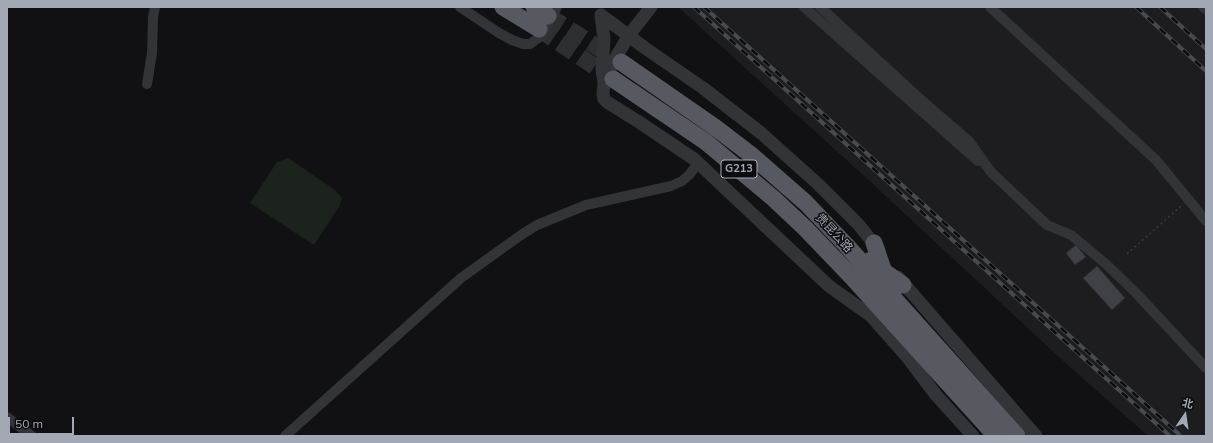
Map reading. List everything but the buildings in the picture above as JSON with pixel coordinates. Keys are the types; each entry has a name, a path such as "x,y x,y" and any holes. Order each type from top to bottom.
{"highway":[{"path":"504,7 548,18"},
{"path":"534,7 548,18"},
{"name":"贵昆公路","path":"622,62 677,100 750,154 806,203 846,245 1017,436"},
{"name":"贵昆公路","path":"608,81 706,142 778,203 805,228 850,276 996,436"},
{"path":"874,243 896,301"},
{"path":"846,245 903,285"},
{"path":"850,276 871,316"}],"street":[{"path":"147,84 152,54 153,17 155,7"},
{"path":"460,7 506,36 523,44 530,44 542,36 548,18"},
{"path":"651,7 629,35 608,81 603,94 604,99 698,163 829,286 871,316 908,358 936,395 973,436"},
{"path":"804,7 929,112 969,141 990,172 1047,225 1071,235 1106,264 1137,294 1206,368"},
{"path":"820,7 929,112"},
{"path":"990,7 1156,160 1206,221"},
{"path":"599,11 645,48 703,88 761,133 818,184 858,224 874,243 903,285 1036,436"},
{"path":"599,11 604,38 602,70 608,81"},
{"path":"285,436 461,278 521,235 537,225 586,205 671,186 682,181 689,175 698,163"},
{"path":"7,417 32,436"}],"path":[{"path":"1127,254 1189,199"}],"shaded area":[{"path":"678,7 1206,7 1206,436 1148,436 1061,359 863,175"},
{"path":"288,158 335,190 342,198 339,207 314,245 250,203 277,162"}],"tunnel":[{"path":"548,16 621,62"},
{"path":"539,29 613,79"}],"railway":[{"path":"694,7 1170,436"},
{"path":"704,7 1181,436"},
{"path":"1136,7 1206,71"},
{"path":"1160,7 1206,49"}]}
